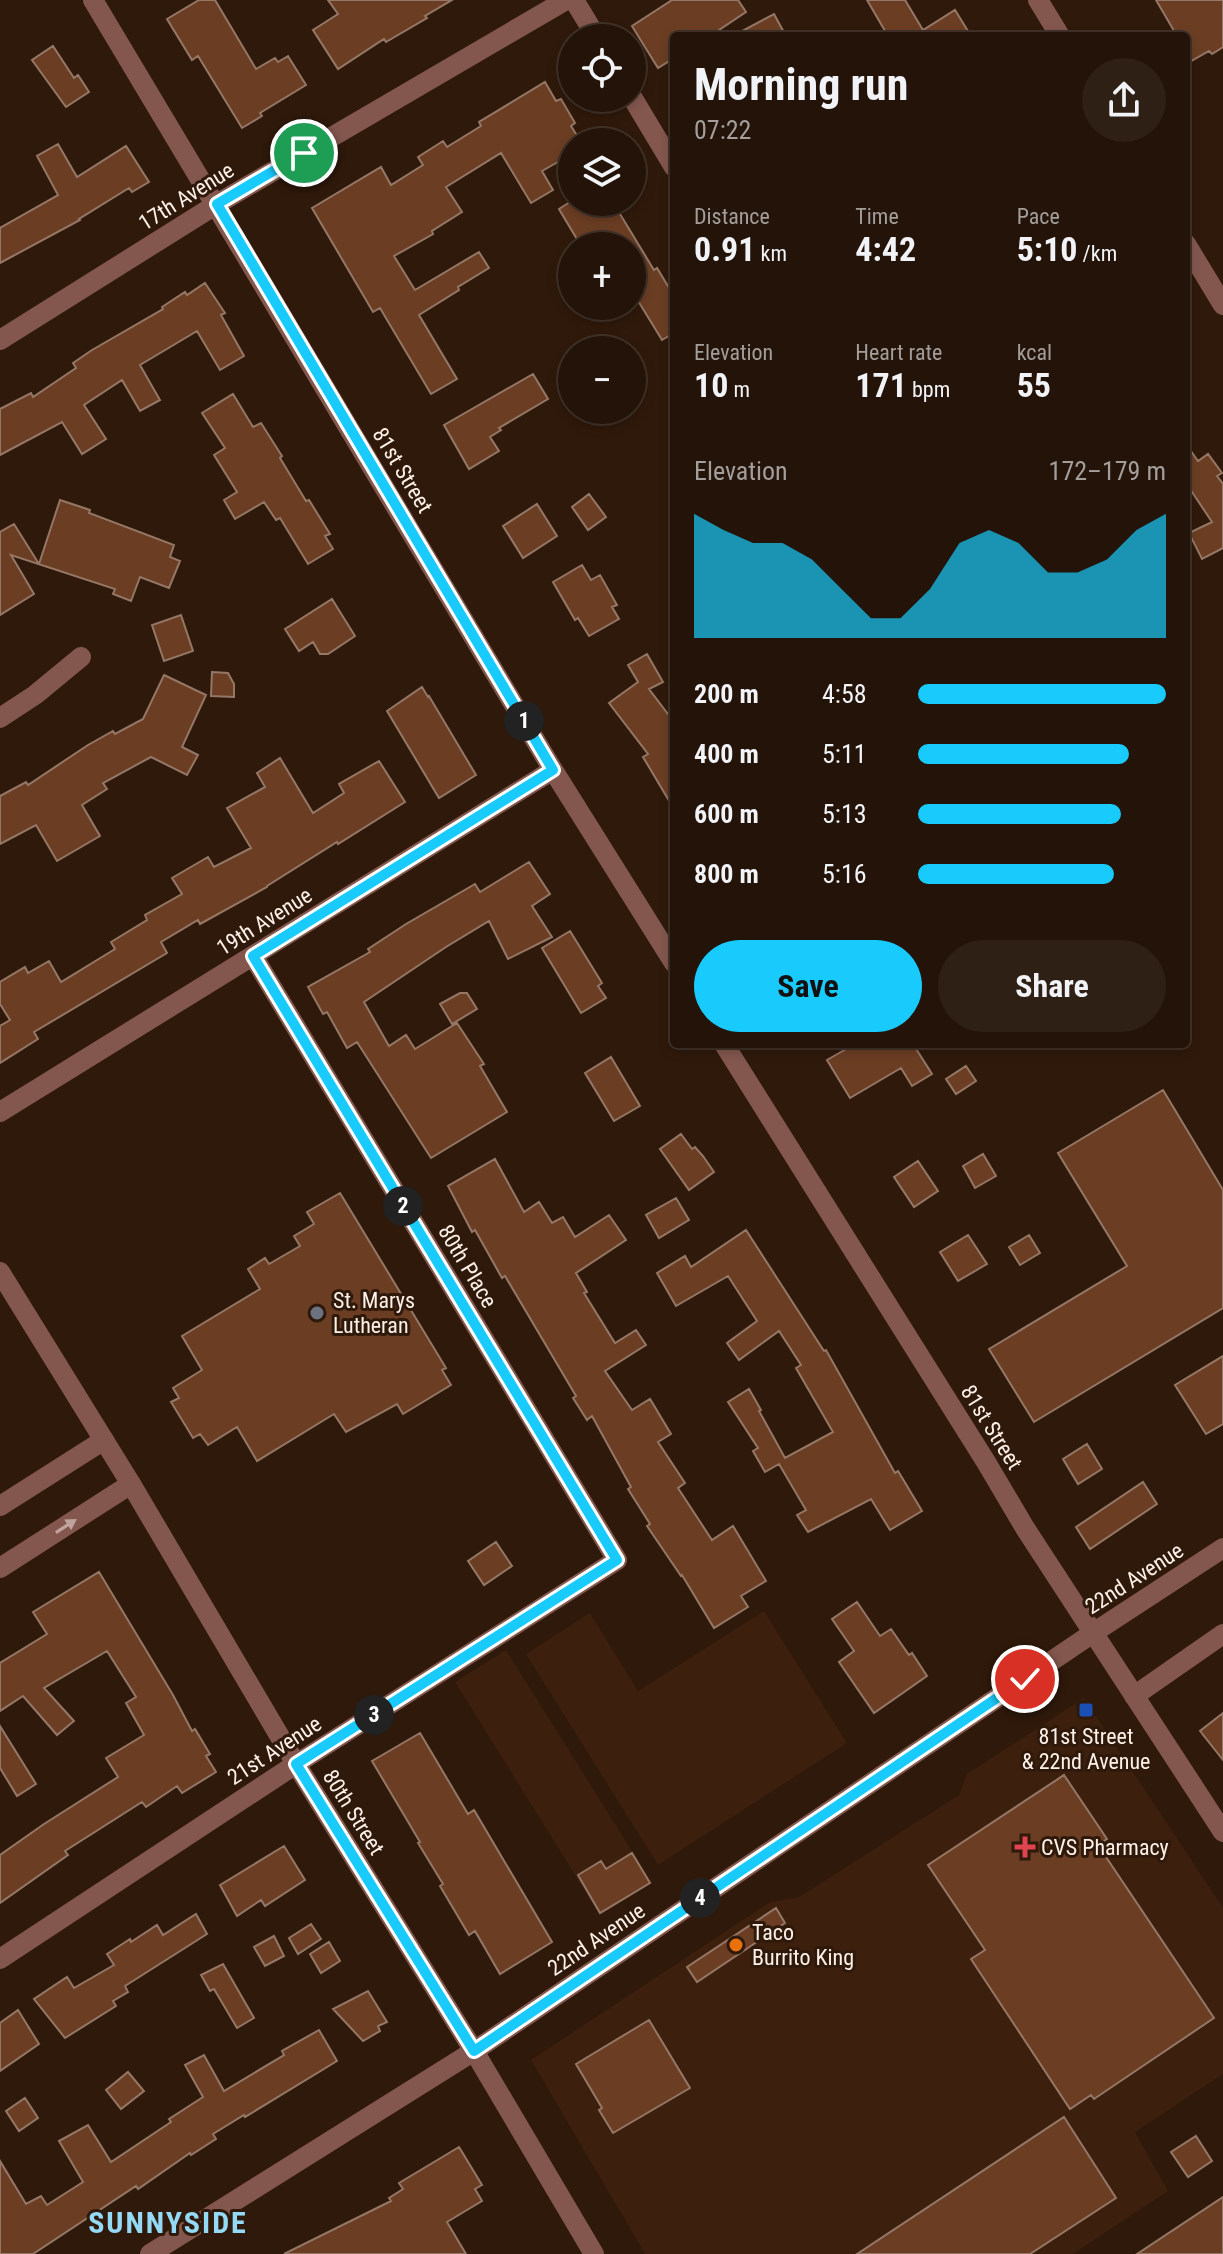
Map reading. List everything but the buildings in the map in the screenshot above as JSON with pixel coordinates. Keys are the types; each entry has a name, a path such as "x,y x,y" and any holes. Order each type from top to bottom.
{"street":[{"name":"81st Street","path":"93,0 553,770 670,957"},
{"name":"17th Avenue","path":"0,340 217,204 566,0"},
{"path":"574,0 589,24"},
{"path":"1038,0 1058,32"},
{"path":"641,112 670,160"},
{"path":"1190,251 1223,305"},
{"path":"0,718 35,695 81,657"},
{"name":"19th Avenue","path":"0,1112 553,770"},
{"name":"80th Place","path":"253,956 617,1560"},
{"name":"81st Street","path":"727,1048 1017,1516 1223,1832"},
{"name":"80th Street","path":"0,1272 594,2254"},
{"path":"0,1506 104,1440"},
{"path":"0,1568 131,1484"},
{"name":"22nd Avenue","path":"150,2254 474,2051 1223,1548"},
{"name":"21st Avenue","path":"0,1959 296,1764 617,1560"},
{"path":"1134,1696 1223,1634"}],"shaded area":[{"path":"764,1611 847,1743 658,1865 526,1654 590,1613 638,1691"},
{"path":"506,1650 652,1883 600,1915 455,1682"},
{"path":"1084,1698 1223,1908 1223,2074 1135,2132 1168,2191 1073,2254 645,2254 531,2060 770,1902 799,1897 959,1795 967,1774"}],"place":[{"name":"St. Marys Lutheran","path":"317,1313"},
{"name":"81st Street & 22nd Avenue","path":"1086,1710"},
{"name":"CVS Pharmacy","path":"1025,1847"},
{"name":"Taco Burrito King","path":"736,1945"}],"district":[{"name":"SUNNYSIDE","path":"168,2223"}],"route":[{"path":"304,153 217,204 553,770 253,956 617,1560 296,1764 474,2051 1025,1679"}]}
